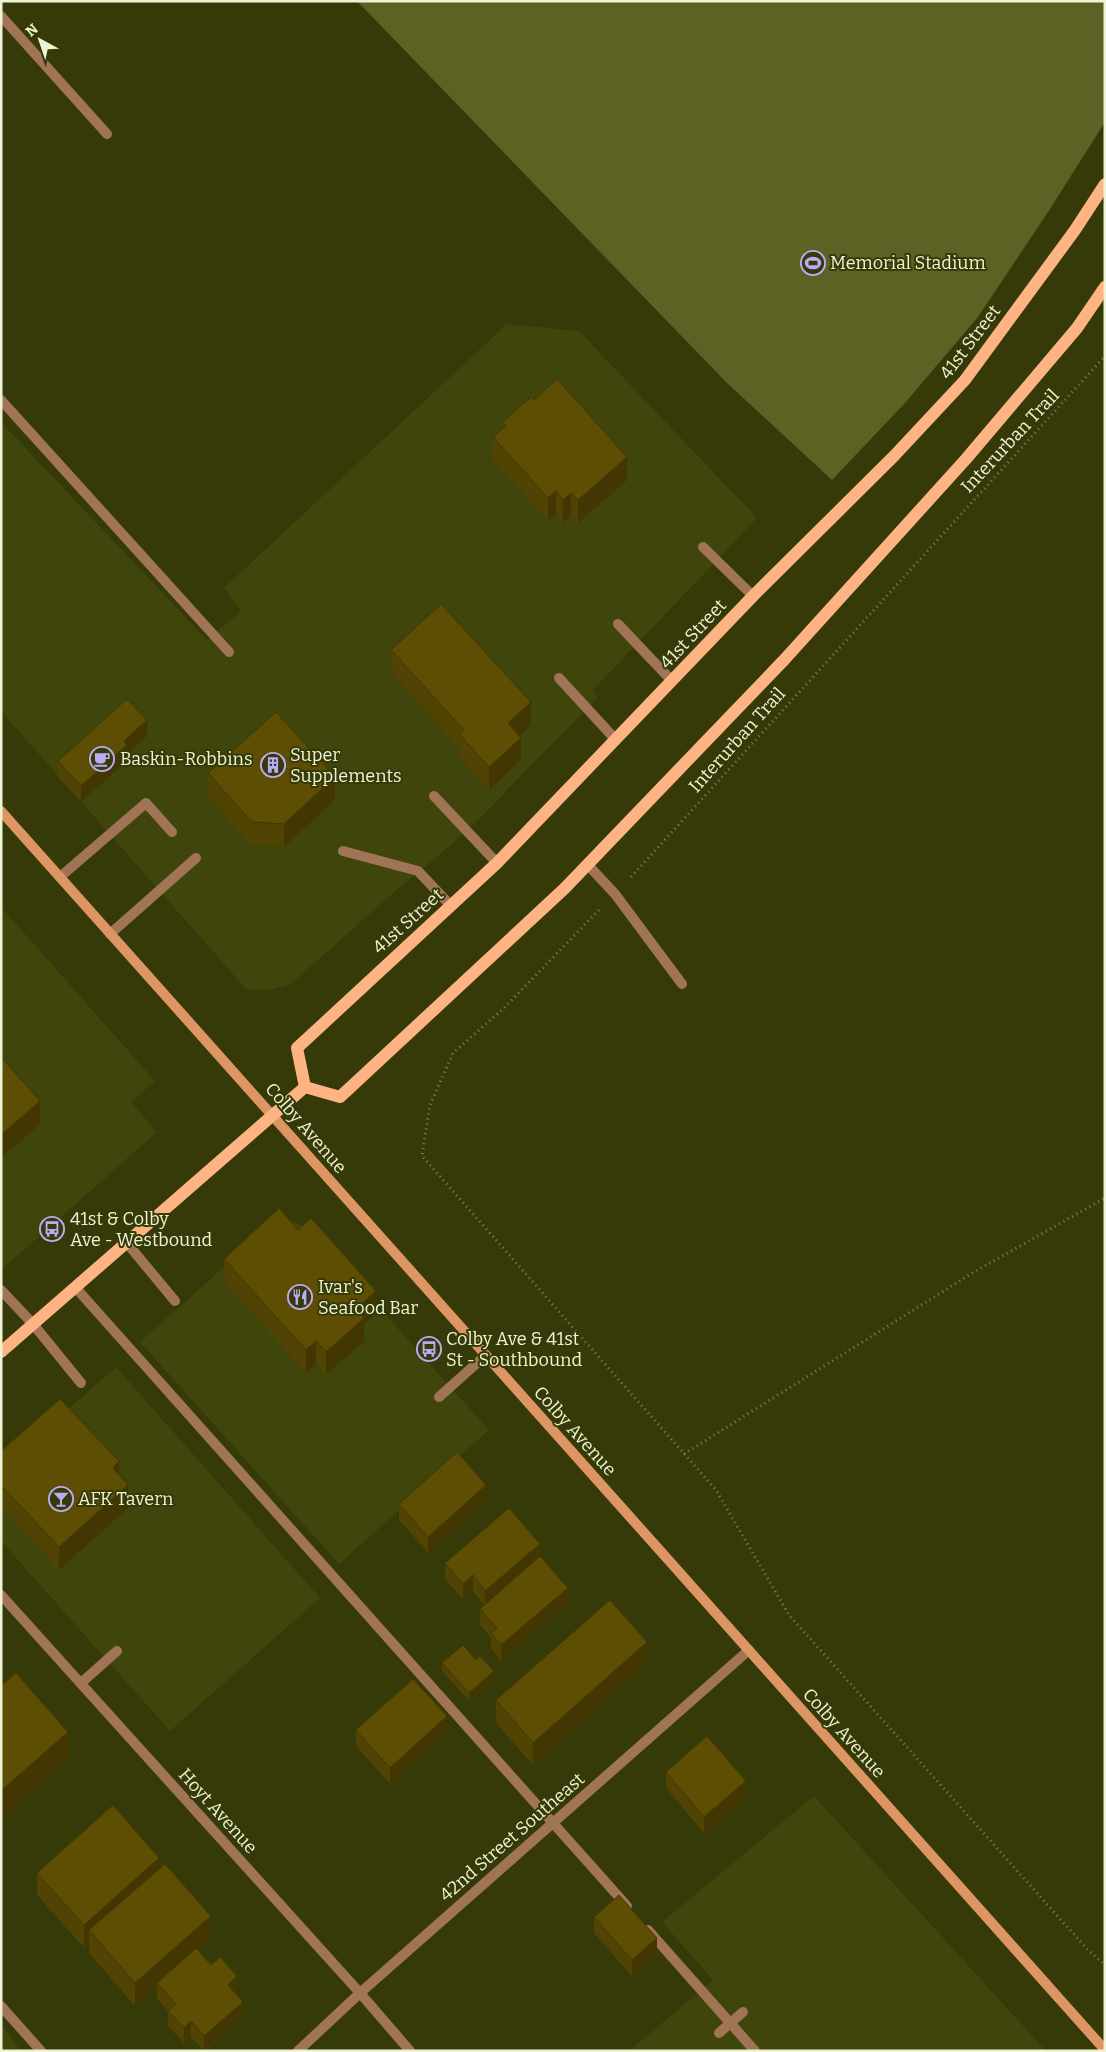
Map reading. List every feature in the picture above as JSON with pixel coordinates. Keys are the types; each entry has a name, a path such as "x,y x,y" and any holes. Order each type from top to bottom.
{"main road":[{"name":"41st Street","path":"305,1087 297,1048 497,863 752,596 894,456 965,380 1075,230 1105,184"},
{"path":"1,1352 305,1087 340,1098 480,969 588,865 784,660 966,459 1077,328 1105,287"},
{"name":"Colby Avenue","path":"1,810 1105,2050"}],"street":[{"path":"1,16 107,134"},
{"path":"1,400 229,652"},
{"path":"703,546 752,596"},
{"path":"618,624 672,681"},
{"path":"560,678 616,740"},
{"path":"434,796 497,863"},
{"path":"60,876 146,803 172,832"},
{"path":"344,851 418,871 451,906"},
{"path":"110,934 196,858"},
{"path":"588,865 615,894 682,984"},
{"path":"126,1242 175,1302"},
{"path":"75,1287 755,2051"},
{"path":"1,1290 33,1324 81,1384"},
{"path":"439,1397 486,1355"},
{"name":"Hoyt Avenue","path":"1,1595 360,1993 410,2051"},
{"name":"42nd Street Southeast","path":"298,2051 360,1993 749,1650"},
{"path":"80,1683 117,1651"},
{"path":"1,2006 42,2051"},
{"path":"720,2033 743,2012"}],"path":[{"name":"Interurban Trail","path":"684,1454 422,1156 430,1105 453,1053 504,1008 615,894 1105,356"},
{"path":"1105,1198 974,1272 684,1454 716,1490 789,1615 1087,1949 1105,1965"}],"shaded area":[{"name":"Memorial Stadium","path":"357,1 1105,1 1105,122 978,317 905,403 832,480 727,383"},
{"path":"507,324 579,331 757,518 593,690 598,697 482,816 291,984 270,990 246,989 1,711 1,422 207,640 241,611 224,588"},
{"path":"1,907 155,1081 131,1102 157,1132 1,1270"},
{"path":"283,1218 307,1227 489,1430 339,1564 140,1342 271,1225"},
{"path":"116,1367 320,1598 170,1731 1,1541 1,1468"},
{"path":"814,1796 1046,2051 629,2051 713,1980 662,1922"},
{"path":"1,2024 17,2046 21,2051 1,2051"}],"building":[{"path":"557,379 627,457 578,500 571,493 563,500 556,491 548,498 493,437 506,426 503,422 531,397 534,400"},
{"path":"441,604 531,702 508,723 521,738 489,767 459,734 464,730 391,650"},
{"path":"127,699 147,720 124,741 127,745 81,786 58,761"},
{"name":"Super Supplements","path":"276,712 335,777 284,824 252,822 208,773"},
{"path":"1,1057 40,1101 1,1135"},
{"name":"Ivar's Seafood Bar","path":"279,1208 298,1230 311,1218 376,1291 356,1309 364,1318 326,1352 316,1341 306,1350 224,1259"},
{"name":"AFK Tavern","path":"60,1399 119,1461 113,1468 128,1485 59,1547 1,1485 1,1451"},
{"path":"457,1452 486,1485 428,1537 399,1504"},
{"path":"509,1508 540,1544 485,1591 473,1575 463,1584 445,1563"},
{"path":"540,1556 568,1588 501,1645 491,1633 497,1628 480,1609"},
{"path":"610,1600 647,1642 533,1743 496,1700"},
{"path":"463,1645 476,1660 480,1656 494,1671 469,1693 442,1663"},
{"path":"16,1673 68,1732 1,1791 1,1686"},
{"path":"413,1679 447,1716 390,1768 356,1730"},
{"path":"707,1736 746,1781 704,1817 666,1772"},
{"path":"113,1805 159,1858 84,1925 37,1873"},
{"path":"165,1864 211,1916 135,1983 89,1930"},
{"path":"619,1895 657,1938 632,1960 594,1917"},
{"path":"196,1948 211,1965 220,1957 237,1976 228,1985 243,2002 204,2036 191,2021 184,2028 168,2011 176,2004 157,1983"}],"place":[{"name":"Memorial Stadium","path":"813,263"},
{"name":"Baskin-Robbins","path":"102,759"},
{"name":"Super Supplements","path":"273,765"},
{"name":"41st & Colby Ave - Westbound","path":"52,1229"},
{"name":"Ivar's Seafood Bar","path":"300,1297"},
{"name":"Colby Ave & 41st St - Southbound","path":"429,1349"},
{"name":"AFK Tavern","path":"61,1499"}]}
